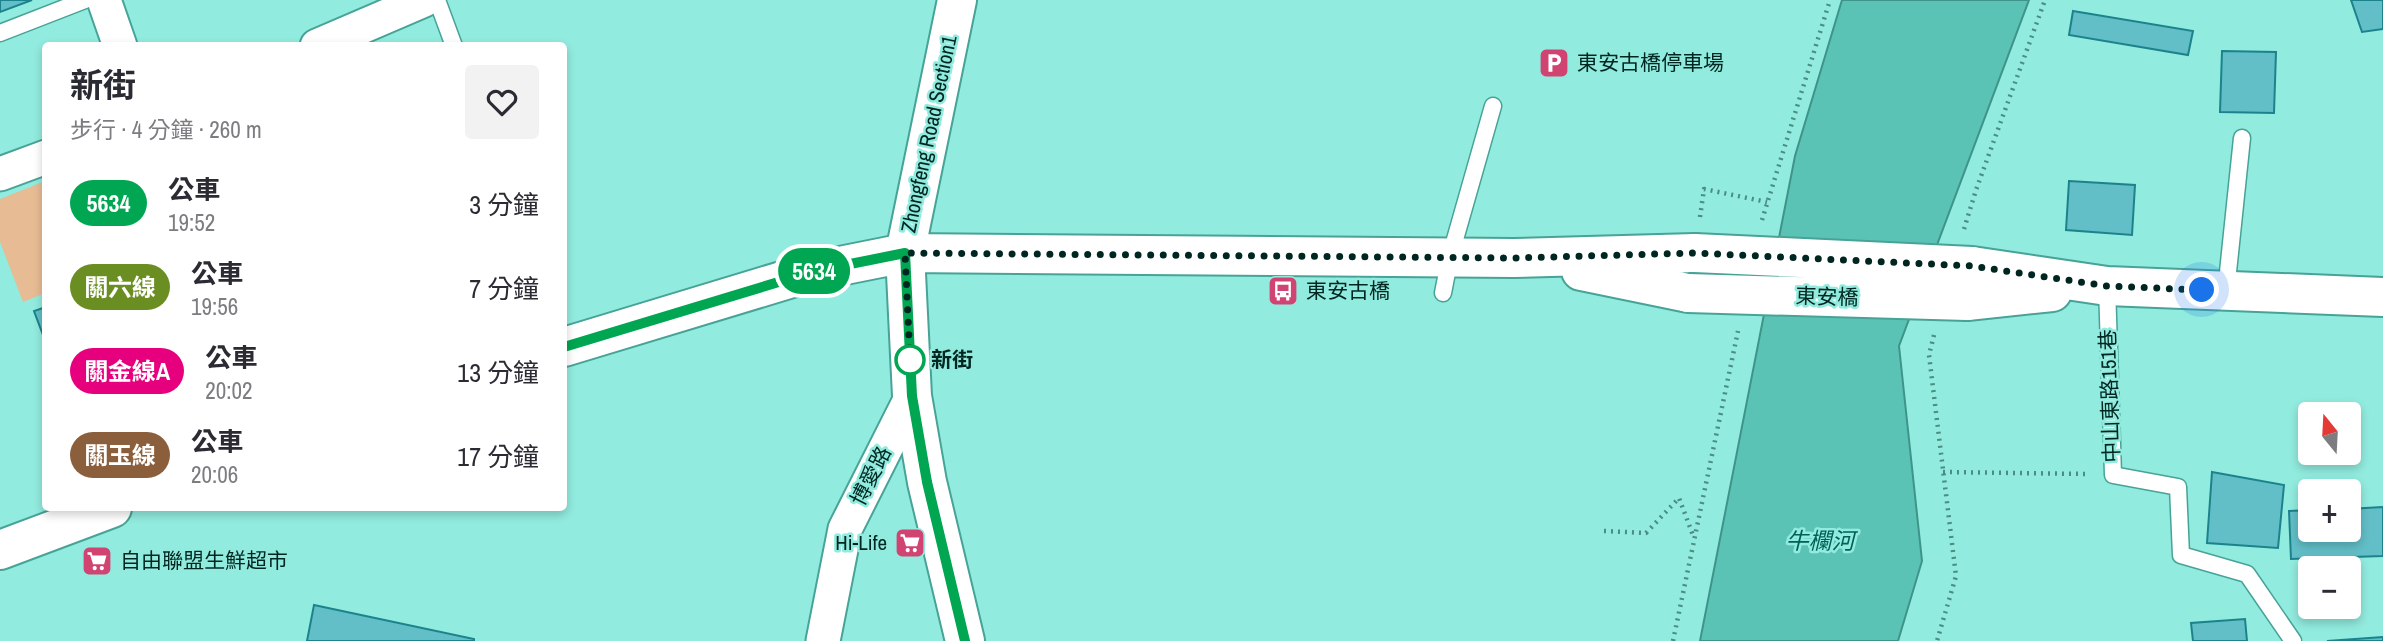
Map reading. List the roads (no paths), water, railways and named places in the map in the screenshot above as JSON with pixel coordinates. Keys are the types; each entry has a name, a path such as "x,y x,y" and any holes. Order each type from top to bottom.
{"street":[{"path":"104,0 119,42"},
{"path":"326,42 424,0"},
{"name":"Zhongfeng Road Section1","path":"957,0 905,253 912,396 927,482 965,641"},
{"path":"0,174 42,158"},
{"path":"567,346 815,271 905,253 1446,275 1514,258"},
{"name":"東安橋","path":"1514,258 1695,253 1970,283"},
{"name":"東安橋","path":"1514,258 1688,293 1970,283"},
{"path":"1970,283 2383,297"},
{"name":"博愛路","path":"823,641 845,529 912,396"},
{"path":"0,550 104,511"}],"lane":[{"path":"0,33 85,0"},
{"path":"437,0 453,42"},
{"path":"1446,275 1493,106"},
{"path":"2226,291 2242,138"},
{"name":"中山東路151巷","path":"2107,286 2113,475 2178,487 2181,555 2248,574 2293,641"}],"water":[{"name":"牛欄河","path":"1842,0 2029,0 1899,346 1922,561 1898,641 1700,641 1795,156"}],"place":[{"name":"東安古橋停車場","path":"1554,63"},
{"name":"東安古橋","path":"1283,291"},
{"name":"新街","path":"910,360"},
{"name":"Hi-Life","path":"910,543"},
{"name":"自由聯盟生鮮超市","path":"97,561"}]}
